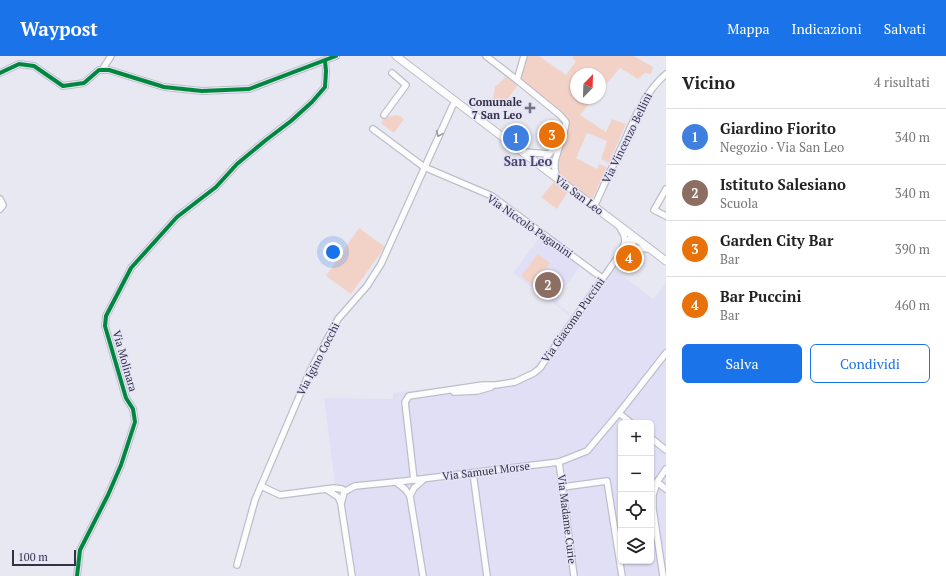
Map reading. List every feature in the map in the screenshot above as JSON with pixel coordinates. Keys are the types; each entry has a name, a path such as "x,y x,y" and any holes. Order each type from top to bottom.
{"main road":[{"name":"Via San Leo","path":"396,56 666,261"}],"street":[{"path":"102,70 111,56"},
{"path":"0,73 19,64 34,66 63,86 84,83 99,70 109,70 164,87 202,91 249,89 336,56"},
{"path":"486,56 560,115 566,122 565,132 555,160 554,169 556,177"},
{"path":"517,80 524,56"},
{"name":"Via Molinara","path":"77,576 80,550 105,501 120,465 135,422 133,409 126,398 105,326 106,316 130,268 177,217 216,187 237,164 291,122 325,87 325,61"},
{"path":"384,115 406,85 392,73"},
{"name":"Via Vincenzo Bellini","path":"594,206 648,93 665,76"},
{"name":"Via Igino Cocchi","path":"237,565 255,500 310,370 338,319 367,286 381,264 414,193 424,167 452,107 456,102"},
{"name":"Via Niccolò Paganini","path":"373,129 424,167 492,196 602,278"},
{"path":"543,168 544,160 548,154 562,141"},
{"path":"522,151 548,154"},
{"path":"543,168 550,165 555,160"},
{"path":"666,189 654,210 666,216"},
{"path":"0,199 2,205 0,209"},
{"path":"619,225 624,234 625,242 620,254"},
{"path":"625,242 634,237"},
{"path":"634,237 632,248 650,249"},
{"name":"Via Giacomo Puccini","path":"405,489 409,481 405,402 409,396 440,391 477,391 496,385 516,382 534,373 556,345 620,254 632,248"},
{"name":"Via Samuel Morse","path":"344,493 355,486 427,479 559,462 587,452 666,352"},
{"path":"619,413 627,420"},
{"path":"654,440 666,450"},
{"name":"Via Madame Curie","path":"559,462 574,576"},
{"path":"663,576 653,509 653,495 657,482 666,469"},
{"path":"473,472 486,576"},
{"path":"410,496 414,488 420,482 427,479"},
{"path":"409,481 414,488"},
{"path":"563,487 608,481 622,576"},
{"path":"396,482 405,489 410,496 423,576"},
{"path":"657,482 666,490"},
{"path":"261,486 280,495 355,486"},
{"path":"334,488 342,489 344,493"},
{"path":"326,489 344,493"},
{"path":"326,489 338,497 341,503 352,576"},
{"path":"341,503 344,493"}],"shaded area":[{"path":"527,56 539,56 566,75 570,69 570,104 589,104 580,115 606,132 612,119 626,124 609,163 601,159 607,141 587,133 576,158 597,169 599,164 607,167 592,200 560,175 556,160 567,120 562,113 521,79"},
{"path":"574,56 634,56 653,67 651,74 645,73 638,79 620,68 606,84 606,68 571,68 576,61 572,58"},
{"path":"506,76 518,85 506,101 504,108 491,102 495,86 498,85"},
{"path":"398,115 404,119 394,133 381,123 385,117"},
{"path":"554,182 567,193 557,209 541,197"},
{"path":"359,228 385,247 351,294 326,276"},
{"path":"541,236 580,265 559,295 561,297 557,304 570,313 569,315 513,273"},
{"path":"538,254 550,263 533,285 521,276"},
{"path":"607,264 653,299 666,283 666,576 349,576 338,507 324,398 393,399 393,393 513,379 531,371"},
{"path":"544,278 560,290 553,300 537,288"}],"cycle path":[{"path":"0,73 19,64 34,66 63,86 84,83 99,70 109,70 164,87 202,91 249,89 336,56"},
{"path":"77,576 80,550 108,495 121,465 135,422 133,409 126,398 105,326 106,316 131,268 177,217 216,187 237,164 291,121 312,102 325,87 325,61"}],"place":[{"name":"Comunale 7 San Leo","path":"530,108"},
{"name":"Garden City Bar","path":"552,135"},
{"name":"Giardino Fiorito","path":"516,138"},
{"name":"Bar Puccini","path":"629,258"},
{"name":"Istituto Salesiano","path":"548,285"}],"district":[{"name":"San Leo","path":"528,161"}]}
